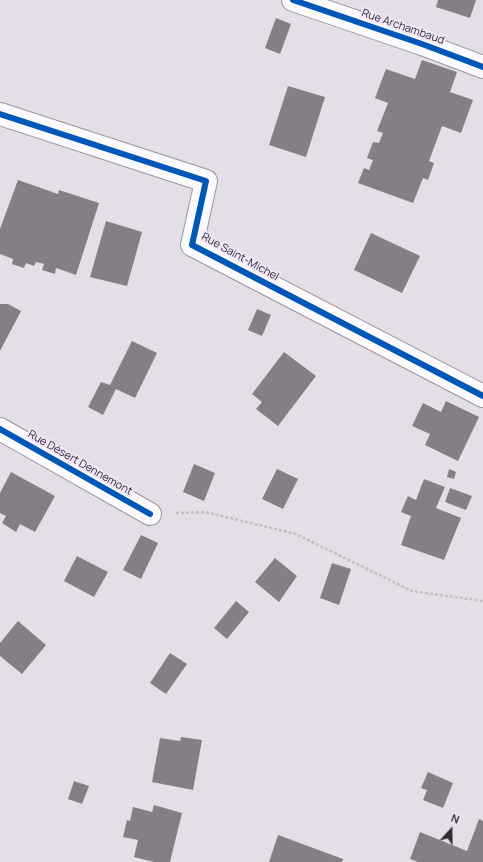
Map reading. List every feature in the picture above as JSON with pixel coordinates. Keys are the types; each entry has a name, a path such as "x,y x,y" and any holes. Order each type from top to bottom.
{"street":[{"name":"Rue Archambaud","path":"293,0 422,44 483,67"},
{"name":"Rue Saint-Michel","path":"0,114 206,181 192,245 483,396"},
{"name":"Rue Désert Dennemont","path":"0,429 150,514"}],"path":[{"path":"150,514 205,512 296,534 412,591 483,601"}],"building":[{"path":"438,0 476,0 470,18 436,7"},
{"path":"276,18 291,24 280,54 265,48"},
{"path":"422,60 457,72 450,92 473,100 461,133 442,126 429,161 434,163 428,180 423,178 413,203 358,183 364,168 369,170 373,160 367,158 373,142 379,143 383,133 377,131 388,103 375,98 386,69 415,79"},
{"path":"288,86 325,97 306,157 269,145"},
{"path":"18,180 58,194 59,190 99,203 76,275 56,268 55,274 42,270 44,264 36,262 34,266 26,263 24,268 12,264 13,259 0,254 0,229"},
{"path":"106,221 142,232 127,286 90,277"},
{"path":"371,233 420,256 402,293 354,270"},
{"path":"0,304 8,304 21,311 0,351"},
{"path":"257,309 271,315 262,336 248,330"},
{"path":"132,341 157,353 135,398 116,389 103,415 88,407 101,382 110,385"},
{"path":"284,352 316,376 278,426 256,409 262,402 252,394"},
{"path":"446,401 479,417 458,461 425,445 430,434 412,426 423,403 441,412"},
{"path":"194,464 215,473 204,501 183,492"},
{"path":"277,469 298,479 283,509 262,499"},
{"path":"449,469 456,472 454,479 447,477"},
{"path":"11,472 55,496 35,532 20,524 16,532 2,523 6,516 0,513 0,493"},
{"path":"424,479 445,487 436,508 461,518 444,560 401,545 411,516 401,512 408,496 416,500"},
{"path":"450,488 472,496 466,510 445,502"},
{"path":"141,535 158,543 141,579 123,570"},
{"path":"77,556 108,572 94,597 64,581"},
{"path":"275,558 297,576 279,602 255,582"},
{"path":"332,563 351,569 339,605 320,598"},
{"path":"236,601 249,612 227,639 214,628"},
{"path":"18,621 46,645 22,674 0,656 0,643"},
{"path":"170,653 187,664 166,694 150,683"},
{"path":"181,737 202,740 193,790 152,782 160,738 180,741"},
{"path":"428,772 453,783 443,808 423,800 427,790 421,788"},
{"path":"74,781 89,786 82,804 68,799"},
{"path":"154,805 182,813 170,862 154,862 134,857 138,840 123,837 127,820 130,821 133,807 152,812"},
{"path":"479,819 483,821 483,862 418,862 410,859 420,832 467,851"},
{"path":"278,835 343,859 342,862 269,862"}],"cycle path":[{"path":"293,0 422,44 483,67"},
{"path":"0,114 206,181 192,245 483,396"},
{"path":"0,429 150,514"}]}
